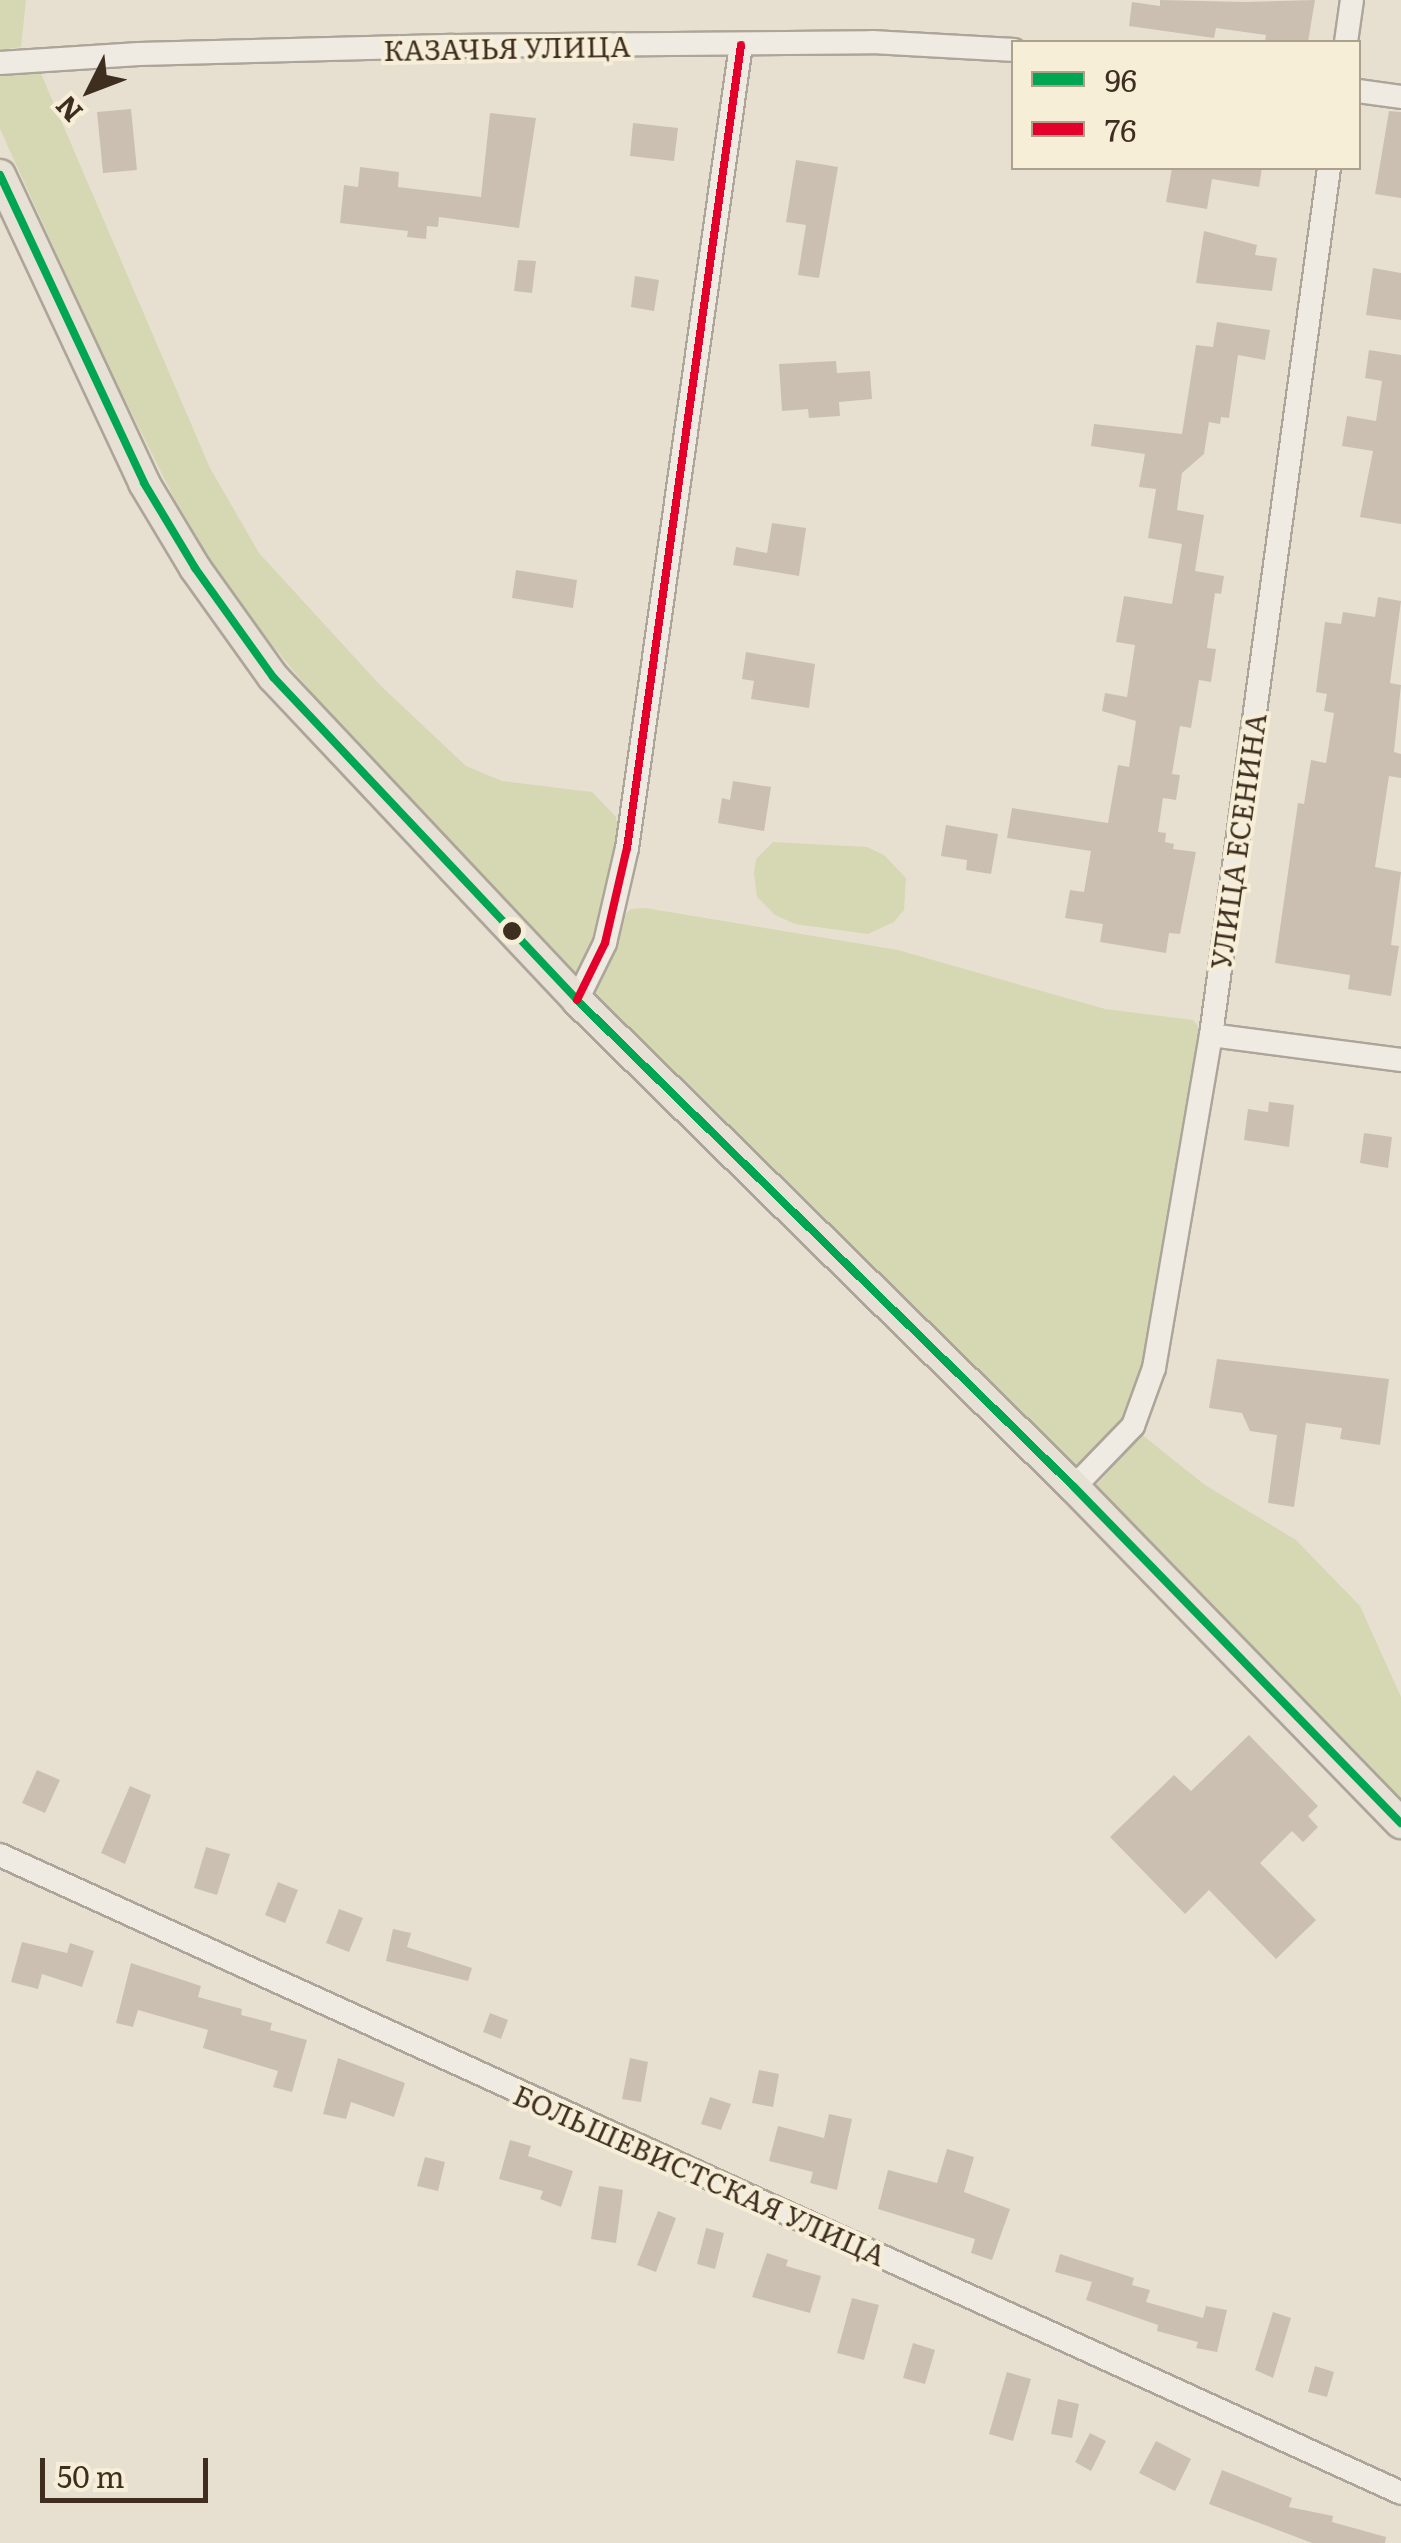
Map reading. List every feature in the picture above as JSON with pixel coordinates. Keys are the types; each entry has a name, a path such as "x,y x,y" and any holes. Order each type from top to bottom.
{"main road":[{"path":"0,174 144,483 232,623 320,731 578,1000 1074,1486 1401,1823"}],"street":[{"path":"1346,40 1352,0"},
{"name":"КАЗАЧЬЯ УЛИЦА","path":"0,63 139,54 872,42 1011,50"},
{"path":"578,1000 605,943 627,848 742,45"},
{"path":"1361,91 1401,98"},
{"name":"УЛИЦА ЕСЕНИНА","path":"1074,1486 1125,1438 1145,1398 1211,1034 1330,170"},
{"path":"1211,1034 1401,1060"},
{"name":"БОЛЬШЕВИСТСКАЯ УЛИЦА","path":"0,1854 1401,2493"}],"green space":[{"path":"0,0 26,0 21,47 0,50"},
{"path":"39,69 210,468 259,553 380,685 466,766 502,781 592,792 616,817 619,834 598,941 584,970 575,973 348,736 232,597 174,498 103,356 0,129 0,71"},
{"path":"773,842 867,847 884,855 906,878 904,910 894,922 868,934 795,924 775,915 757,897 754,874 756,859"},
{"path":"645,908 898,950 1105,1009 1193,1020 1198,1026 1199,1043 1140,1376 1129,1415 1078,1468 594,993 624,915 631,909"},
{"path":"1141,1434 1205,1485 1296,1540 1360,1606 1401,1697 1401,1798 1095,1487"}],"building":[{"path":"1160,0 1315,0 1308,40 1265,40 1266,35 1216,28 1214,38 1129,26 1132,2 1160,6"},
{"path":"131,109 137,170 103,173 97,112"},
{"path":"1389,111 1401,112 1401,198 1375,194"},
{"path":"490,113 536,118 519,228 439,217 438,227 427,226 426,239 407,237 408,231 340,223 344,185 358,187 360,167 399,172 398,187 481,197"},
{"path":"633,123 678,128 674,161 630,156"},
{"path":"796,160 838,167 819,278 798,275 806,225 786,222"},
{"path":"1172,170 1262,170 1259,187 1212,179 1207,209 1166,202"},
{"path":"1204,231 1257,245 1255,255 1277,258 1272,291 1196,283"},
{"path":"518,260 536,261 532,293 514,291"},
{"path":"1373,268 1401,273 1401,320 1366,315"},
{"path":"635,276 659,280 654,311 631,307"},
{"path":"1217,322 1270,330 1265,360 1238,355 1229,418 1221,417 1220,424 1209,422 1204,454 1182,473 1177,510 1204,515 1195,571 1224,576 1221,594 1215,593 1207,648 1216,649 1211,682 1199,680 1191,728 1180,726 1172,774 1180,775 1176,800 1163,798 1158,832 1166,833 1165,842 1174,844 1173,849 1196,852 1180,934 1169,933 1166,953 1100,942 1103,924 1065,918 1070,890 1084,892 1091,851 1007,838 1012,808 1108,823 1118,765 1129,767 1136,721 1102,711 1105,693 1127,697 1135,645 1116,642 1124,596 1172,604 1182,544 1148,538 1156,489 1139,487 1145,454 1091,446 1094,424 1182,434 1196,345 1213,347"},
{"path":"1369,350 1401,355 1401,524 1360,517 1373,451 1342,446 1347,416 1376,421 1382,381 1365,378"},
{"path":"836,361 837,373 870,371 872,399 839,402 840,416 809,418 808,409 782,411 779,364"},
{"path":"772,523 806,528 799,576 733,565 736,547 767,553"},
{"path":"516,570 577,580 573,608 512,598"},
{"path":"1378,597 1401,601 1390,683 1401,685 1394,752 1401,754 1401,778 1389,776 1375,867 1401,872 1391,945 1399,946 1391,996 1348,989 1350,975 1275,963 1298,803 1304,804 1311,760 1326,763 1334,713 1324,711 1327,694 1316,692 1325,622 1341,624 1343,612 1375,617"},
{"path":"746,652 815,664 809,708 751,699 754,681 742,679"},
{"path":"733,781 771,787 764,831 718,823 722,798 730,800"},
{"path":"946,825 998,834 991,874 966,870 967,860 941,856"},
{"path":"1269,1102 1294,1105 1289,1147 1244,1140 1248,1109 1268,1112"},
{"path":"1364,1133 1392,1137 1388,1168 1360,1163"},
{"path":"1217,1359 1389,1379 1380,1445 1340,1439 1342,1428 1306,1423 1294,1507 1268,1503 1277,1435 1250,1431 1242,1413 1209,1408"},
{"path":"1249,1735 1318,1806 1308,1816 1318,1827 1303,1842 1292,1831 1260,1863 1316,1920 1276,1959 1209,1890 1185,1914 1110,1837 1174,1775 1191,1791"},
{"path":"37,1770 60,1780 45,1813 22,1803"},
{"path":"130,1786 151,1795 125,1864 101,1853"},
{"path":"206,1847 230,1854 217,1895 194,1888"},
{"path":"278,1882 298,1890 285,1923 265,1915"},
{"path":"339,1909 363,1918 349,1952 326,1943"},
{"path":"393,1929 411,1933 407,1947 472,1968 468,1981 386,1961"},
{"path":"22,1942 67,1953 70,1943 94,1951 82,1987 42,1974 38,1989 11,1982"},
{"path":"131,1963 201,1986 198,1997 242,2009 241,2015 272,2023 270,2030 307,2040 292,2092 273,2087 278,2071 203,2048 208,2030 138,2010 133,2027 116,2023"},
{"path":"490,2013 508,2020 501,2039 483,2032"},
{"path":"338,2058 405,2083 394,2117 351,2102 346,2119 323,2114"},
{"path":"630,2058 648,2062 641,2102 622,2099"},
{"path":"759,2070 779,2074 773,2107 752,2103"},
{"path":"710,2097 731,2104 721,2130 701,2124"},
{"path":"829,2114 852,2119 837,2190 810,2183 813,2172 769,2161 778,2126 824,2138"},
{"path":"510,2140 531,2146 528,2156 573,2171 561,2207 540,2199 543,2191 499,2179"},
{"path":"947,2149 974,2157 964,2192 1010,2209 992,2260 971,2253 975,2239 878,2209 888,2170 937,2183"},
{"path":"425,2157 445,2162 438,2191 417,2186"},
{"path":"599,2186 623,2190 616,2243 591,2239"},
{"path":"658,2211 676,2218 656,2272 637,2265"},
{"path":"706,2228 724,2233 715,2269 697,2264"},
{"path":"767,2253 788,2260 786,2266 821,2276 810,2313 752,2297"},
{"path":"1060,2254 1134,2278 1132,2285 1150,2290 1146,2302 1203,2318 1206,2306 1227,2310 1217,2352 1196,2348 1198,2342 1157,2331 1158,2325 1086,2300 1092,2282 1055,2272"},
{"path":"852,2298 879,2305 864,2360 837,2353"},
{"path":"1273,2312 1291,2318 1273,2378 1255,2370"},
{"path":"913,2343 935,2350 925,2384 903,2378"},
{"path":"1315,2366 1334,2372 1327,2397 1308,2392"},
{"path":"1007,2372 1031,2379 1013,2441 989,2434"},
{"path":"1058,2399 1079,2404 1072,2438 1051,2434"},
{"path":"1090,2433 1106,2441 1091,2471 1075,2462"},
{"path":"1156,2441 1191,2459 1175,2491 1139,2473"},
{"path":"1222,2470 1292,2498 1289,2507 1333,2516 1332,2522 1386,2537 1385,2543 1312,2543 1209,2504"}],"transit line":[{"name":"76","path":"577,1000 605,943 627,848 741,45"},
{"name":"96","path":"0,175 144,483 195,568 273,677 577,1000 1074,1487 1401,1823"}]}
